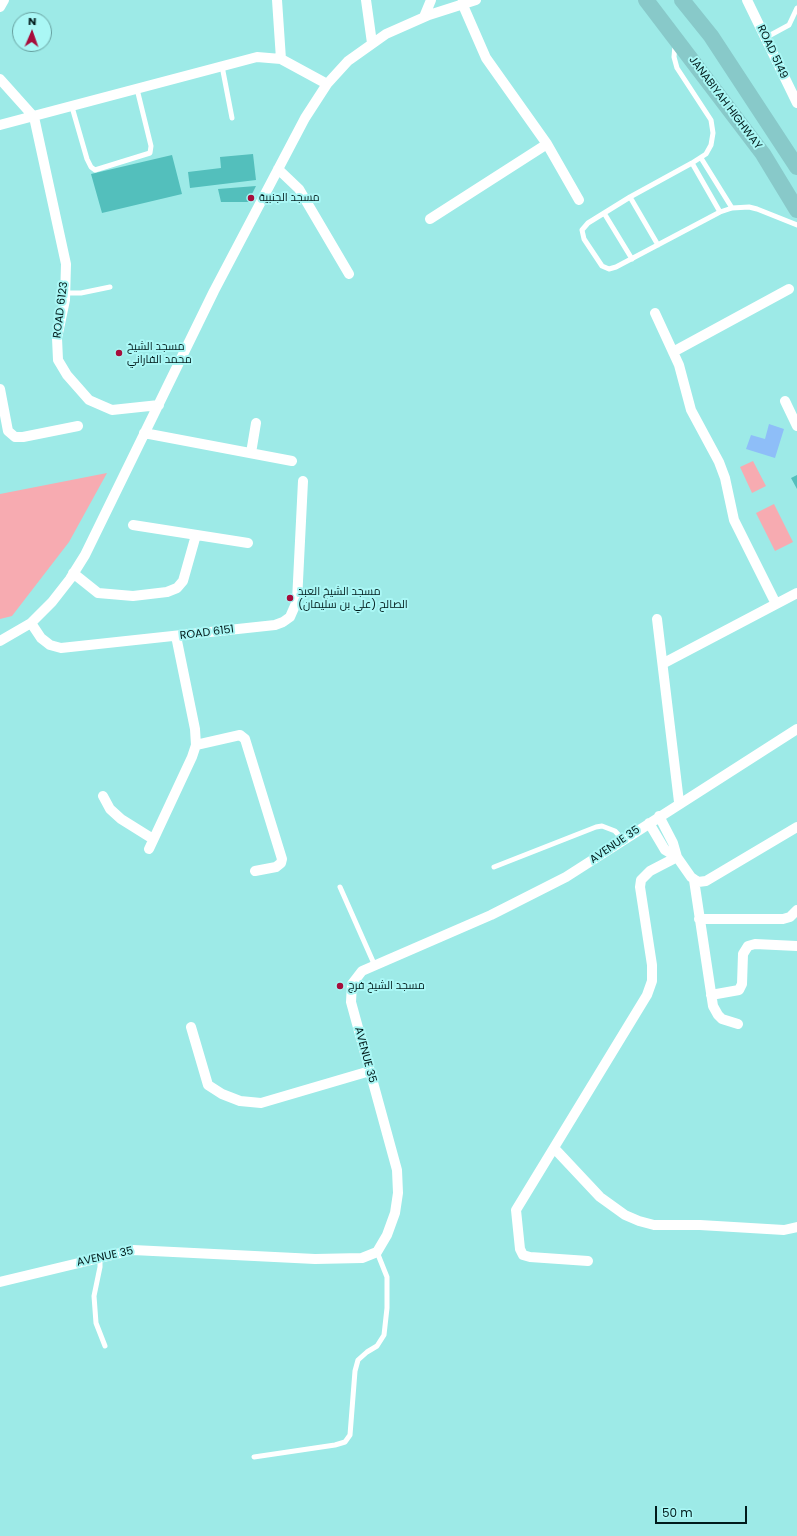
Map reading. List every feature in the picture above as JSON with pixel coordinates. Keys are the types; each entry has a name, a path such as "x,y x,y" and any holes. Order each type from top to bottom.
{"main road":[{"name":"JANABIYAH HIGHWAY","path":"646,0 763,154 797,210"},
{"name":"JANABIYAH HIGHWAY","path":"682,0 711,36 797,167"}],"street":[{"path":"0,7 4,0"},
{"path":"277,0 281,59"},
{"path":"366,0 372,43"},
{"path":"424,17 431,0"},
{"path":"0,641 31,623 52,602 74,573 85,554 159,405 214,291 305,118 327,84 348,61 372,43 400,27 462,3 476,0"},
{"name":"ROAD 5149","path":"747,0 797,103"},
{"path":"462,3 486,58 547,144 579,200"},
{"path":"0,125 257,57 281,59 327,84"},
{"name":"ROAD 6123","path":"0,79 34,117 66,264 65,293 57,338 58,360 67,375 89,400 112,410 159,405"},
{"path":"430,219 547,144"},
{"path":"278,169 299,189 349,274"},
{"path":"674,352 789,289"},
{"path":"655,313 679,364 691,410 719,462 734,520 776,604"},
{"path":"0,389 8,431 15,437 78,426"},
{"path":"785,401 797,426"},
{"path":"251,453 256,423"},
{"path":"144,433 292,461"},
{"name":"ROAD 6151","path":"31,623 40,638 50,645 61,648 275,625 283,622 290,617 297,601 303,481"},
{"path":"133,525 248,543"},
{"path":"74,573 98,593 133,596 167,592 177,588 183,581 196,536"},
{"path":"664,663 797,593"},
{"path":"657,619 664,663 679,802"},
{"path":"149,849 192,757 196,745 195,729 176,636"},
{"name":"AVENUE 35","path":"0,1282 123,1251 144,1250 315,1260 362,1258 377,1252 387,1235 395,1213 398,1193 398,1170 351,1002 352,984 362,971 529,897 585,866 679,802 797,729"},
{"path":"196,745 240,735 245,739 282,860 276,867 256,871"},
{"path":"103,796 110,809 121,819 153,839"},
{"path":"659,816 673,843 677,857 694,880 713,1006 722,1019 738,1024"},
{"path":"649,823 665,850 677,857"},
{"path":"694,880 698,882 706,881 797,827"},
{"path":"588,1261 530,1257 521,1252 516,1210 647,995 652,980 652,965 640,887 641,880 650,871 677,857"},
{"path":"699,919 784,919 790,917 797,910"},
{"path":"711,995 739,990 742,984 743,954 748,946 755,944 797,946"},
{"path":"190,1026 208,1085 222,1094 240,1101 261,1102 370,1071"},
{"path":"554,1148 600,1197 625,1215 639,1221 654,1225 700,1225 784,1230 797,1228"}],"lane":[{"path":"765,38 789,25 797,8"},
{"path":"677,40 674,57 677,68 711,120 712,140 709,150 701,158 630,197 584,226 582,230 584,239 605,268 613,269 720,212 732,208 744,207 757,209 797,225"},
{"path":"222,66 232,118"},
{"path":"72,106 87,159 91,167 96,170 150,154 151,146 137,89"},
{"path":"701,158 732,208"},
{"path":"692,163 720,212"},
{"path":"630,197 658,245"},
{"path":"604,213 632,259"},
{"path":"65,293 81,293 110,287"},
{"path":"494,867 596,827 602,826 615,830 623,840"},
{"path":"340,887 375,966"},
{"path":"254,1457 335,1445 344,1442 350,1435 355,1371 358,1360 366,1352 377,1346 384,1335 388,1308 386,1277 377,1252"},
{"path":"100,1257 100,1266 94,1296 96,1323 105,1346"}],"shaded area":[{"path":"753,461 766,486 752,493 740,467"},
{"path":"107,473 69,542 12,616 0,619 0,494"},
{"path":"774,504 793,542 775,551 756,513"}],"water":[{"path":"769,424 784,429 775,458 746,449 751,435 765,439"}],"building":[{"path":"253,154 256,180 190,188 188,172 221,168 220,157"},
{"path":"172,155 182,194 102,213 91,174"},
{"path":"256,186 248,202 221,202 218,189"},
{"path":"797,475 797,489 791,478"}],"place":[{"name":"مسجد الجنبية","path":"251,198"},
{"name":"مسجد الشيخ محمد الفاراني","path":"119,353"},
{"name":"مسجد الشيخ العبد الصالح (علي بن سليمان)","path":"290,598"},
{"name":"مسجد الشيخ فرج","path":"340,986"}]}
